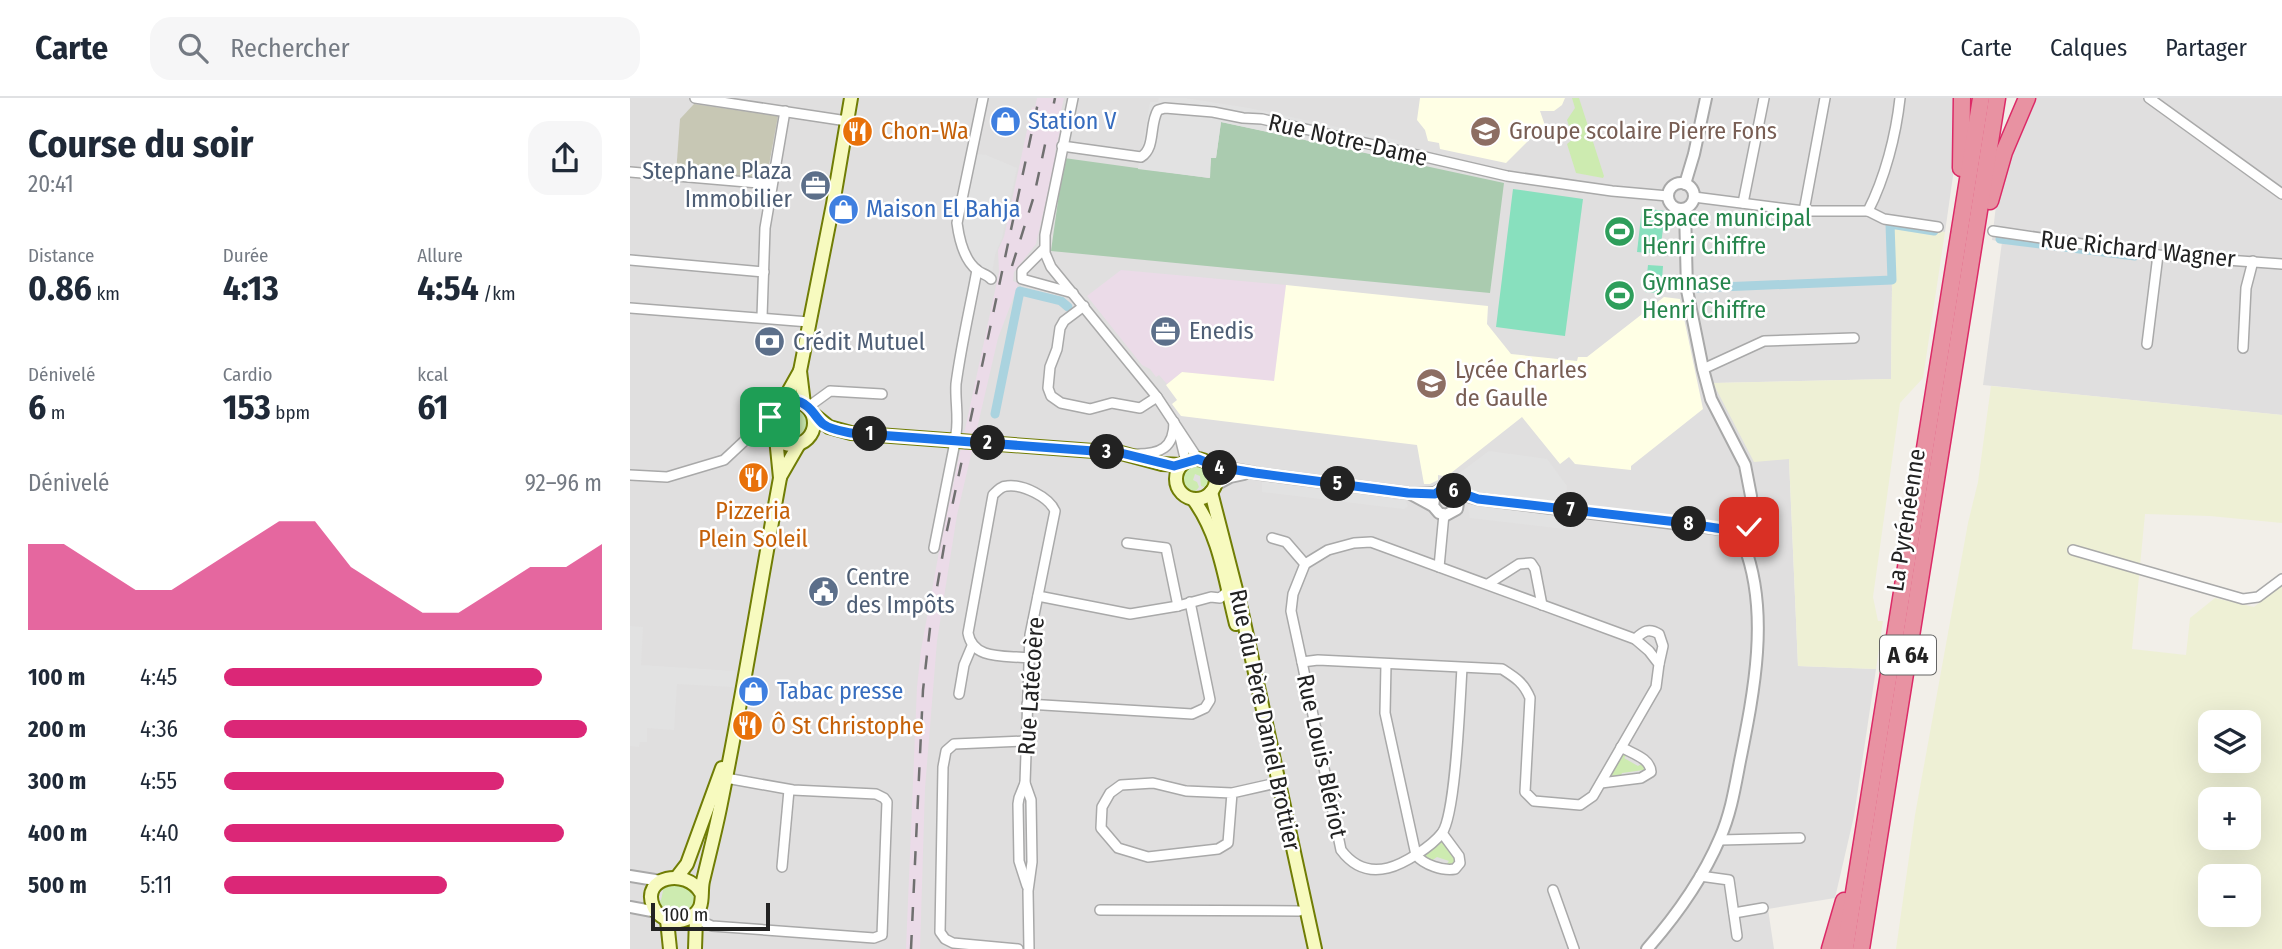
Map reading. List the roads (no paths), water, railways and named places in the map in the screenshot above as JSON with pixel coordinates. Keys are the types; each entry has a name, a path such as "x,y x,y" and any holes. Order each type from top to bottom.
{"highway":[{"path":"1959,236 1955,225 1961,164 1962,98"},
{"name":"La Pyrénéenne","path":"1845,949 1981,98"},
{"name":"La Pyrénéenne","path":"1861,949 1997,98"},
{"path":"1970,267 1977,264 1987,210 2001,161 2027,98"},
{"path":"1830,949 1853,857 1863,839"}],"main road":[{"path":"695,949 695,917 700,907 726,778 780,478 770,417 782,403 800,371 851,98"},
{"path":"780,478 814,429 800,371"},
{"path":"782,403 792,400 808,408 829,427 851,433"},
{"path":"775,438 784,444 802,443 827,435 851,433 1131,454 1163,464 1189,462 1211,465 1216,476 1213,489 1203,498 1193,499 1182,494 1176,483 1149,465 1114,453"},
{"path":"1176,483 1178,471 1189,462"},
{"name":"Rue du Père Daniel Brottier","path":"1213,489 1225,591 1242,647 1308,949"},
{"name":"Rue du Père Daniel Brottier","path":"1193,499 1210,525 1315,949"},
{"path":"677,877 687,864 733,738"},
{"path":"670,949 662,916 651,899 654,889 661,881 677,877 690,881 701,893"},
{"path":"662,916 680,921 695,917"}],"street":[{"path":"695,98 847,121"},
{"path":"934,548 954,447 956,386 977,271 960,244 957,223 983,98"},
{"path":"1073,98 1045,235 1044,248 1048,262 1157,397 1174,422 1189,462"},
{"path":"1685,184 1706,98"},
{"path":"1743,203 1764,98"},
{"path":"1804,211 1825,98"},
{"path":"1868,211 1888,156 1900,98"},
{"path":"2149,98 2282,194"},
{"name":"Rue Notre-Dame","path":"1062,146 1141,157 1149,150 1154,117 1158,110 1165,108 1262,119 1507,176 1623,193 1668,196"},
{"path":"762,317 765,228 785,111"},
{"path":"630,172 771,184"},
{"path":"1685,184 1692,189 1694,197 1685,209 1673,206 1668,196 1674,186 1685,184"},
{"path":"1694,197 1804,211 1868,211 1884,219 1938,227"},
{"path":"1685,209 1687,290 1703,369 1711,399 1745,465 1751,496 1750,510 1743,523"},
{"name":"Rue Richard Wagner","path":"1993,231 2158,255 2282,264"},
{"path":"1044,248 1022,271 1022,279 1073,293"},
{"path":"2147,344 2158,255"},
{"path":"630,260 764,272"},
{"path":"2243,348 2246,288 2253,261"},
{"path":"977,271 992,279"},
{"path":"1084,306 1064,321 1060,328 1057,349 1050,367 1048,388 1051,396 1057,401 1090,409 1112,403 1140,408 1157,397"},
{"path":"630,308 809,322"},
{"path":"1703,369 1763,341 1854,338"},
{"path":"808,408 830,391 882,394"},
{"path":"630,475 667,477 724,460 770,417"},
{"path":"1131,454 1155,453 1165,448 1172,438 1174,422"},
{"path":"751,436 775,438"},
{"path":"1211,465 1408,493 1435,494 1443,488 1478,499 1729,530"},
{"path":"1213,489 1238,475 1261,474"},
{"path":"959,694 964,665 972,646 968,627 993,495 1000,488 1009,485 1043,495 1052,503 1055,511 1038,596"},
{"path":"1455,492 1458,506"},
{"path":"1408,493 1444,514 1478,499"},
{"path":"1433,506 1435,494"},
{"path":"1439,567 1444,514"},
{"path":"1736,523 1743,523 1752,533 1750,540 1744,545 1737,545 1731,541 1729,530 1736,523"},
{"path":"1272,538 1286,542 1305,564 1328,550 1354,543 1371,542 1635,639 1659,664"},
{"path":"1127,542 1166,548 1178,606"},
{"path":"1647,949 1669,924 1700,876 1720,840 1730,813 1743,745 1758,637 1755,584 1750,558 1744,545"},
{"path":"2073,551 2243,599 2258,597 2282,579"},
{"path":"1488,584 1519,564 1528,562 1535,569 1542,605"},
{"name":"Rue Louis Blériot","path":"1305,564 1293,594 1292,611 1341,850 1358,867 1376,870 1399,864 1416,855 1442,833"},
{"name":"Rue Latécoère","path":"1029,949 1028,891 1032,862 1031,800 1025,783 1026,741 1030,635 1038,596 1130,614 1178,606 1225,591"},
{"path":"1027,704 1192,714 1205,708 1210,700 1190,603"},
{"path":"1302,662 1318,660 1502,669 1520,680 1531,698 1525,792 1534,802 1580,805 1593,796 1656,687 1664,646 1659,634 1649,629 1635,639"},
{"path":"972,646 984,654 1029,658"},
{"path":"1386,664 1385,713 1416,855 1420,860 1452,870 1459,866 1459,856 1442,833 1451,809 1462,668"},
{"path":"1018,949 953,943 945,939 940,932 943,767 946,751 954,744 1026,741"},
{"path":"1601,783 1642,778 1651,772 1647,761 1622,747"},
{"path":"695,917 712,926 874,938 882,935 887,803 884,798 876,794 789,790 726,778"},
{"path":"1232,793 1228,843 1218,849 1148,857 1118,848 1101,828 1102,807 1110,793 1121,785 1153,783 1186,791 1232,793 1272,784"},
{"path":"782,867 789,790"},
{"path":"1720,840 1800,838"},
{"path":"630,876 661,881"},
{"path":"1700,876 1729,880 1737,936"},
{"path":"1553,890 1574,949"},
{"path":"630,907 662,916"},
{"path":"1734,913 1763,908"},
{"path":"1100,909 1299,911"}],"waterway":[{"path":"1697,288 1892,280 1890,224 1934,231"},
{"path":"2000,239 2135,256"},
{"path":"995,414 1020,291 1061,301 1068,307"}],"railway":[{"path":"911,949 923,690 930,628 946,535 1039,98"},
{"path":"1012,266 1034,196 1055,98"}],"place":[{"name":"Station V","path":"1005,121"},
{"name":"Chon-Wa","path":"858,131"},
{"name":"Groupe scolaire Pierre Fons","path":"1486,131"},
{"name":"Stephane Plaza Immobilier","path":"815,185"},
{"name":"Maison El Bahja","path":"843,209"},
{"name":"Espace municipal Henri Chiffre","path":"1619,232"},
{"name":"Gymnase Henri Chiffre","path":"1619,296"},
{"name":"Enedis","path":"1166,331"},
{"name":"Crédit Mutuel","path":"770,342"},
{"name":"Lycée Charles de Gaulle","path":"1432,384"},
{"name":"Pizzeria Plein Soleil","path":"753,477"},
{"name":"Centre des Impôts","path":"823,591"},
{"name":"Tabac presse","path":"754,691"},
{"name":"Ô St Christophe","path":"748,726"}]}
